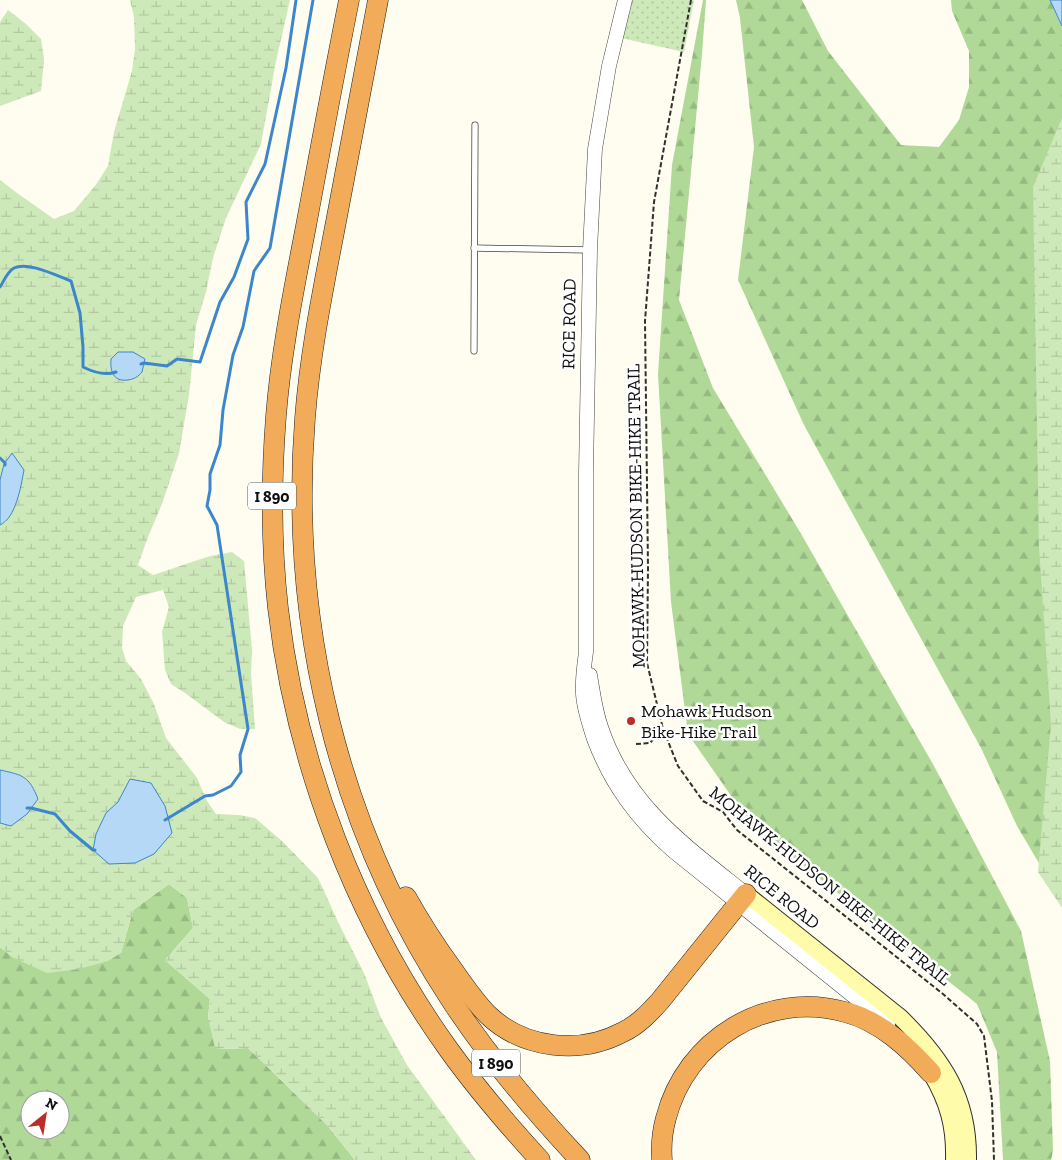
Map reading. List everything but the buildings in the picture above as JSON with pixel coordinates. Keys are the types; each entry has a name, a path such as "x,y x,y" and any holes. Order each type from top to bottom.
{"highway":[{"name":"I 890","path":"349,0 292,294 280,373 273,480 273,529 278,610 291,687 309,761 322,802 366,909 401,975 448,1048 473,1082 540,1160"},
{"name":"I 890","path":"378,0 321,299 304,425 302,528 304,568 313,643 328,717 348,790 388,888 418,931 424,956 450,999 496,1064 580,1160"},
{"path":"328,717 375,833 413,910 418,931 478,1004 490,1016 516,1034 547,1045 579,1046 610,1039 624,1032 649,1013 660,1001 742,899"},
{"path":"415,998 433,1033 464,1082 523,1160"},
{"path":"662,1160 662,1140 669,1107 675,1092 692,1063 722,1034 759,1015 794,1007 846,1012 862,1018 892,1035 918,1058 931,1073"}],"main road":[{"name":"RICE ROAD","path":"742,899 900,1017 930,1049 943,1066 953,1084 960,1103 966,1123 968,1160"},
{"name":"RICE ROAD","path":"931,1073 941,1089 948,1107 952,1125 954,1160"}],"street":[{"name":"RICE ROAD","path":"625,0 609,66 595,149 590,250 586,473 586,652 600,725 614,760 637,795 664,826 742,899 891,1027 920,1057 931,1073"}],"lane":[{"path":"474,351 475,125"},
{"path":"474,248 590,250"}],"path":[{"name":"MOHAWK-HUDSON BIKE-HIKE TRAIL","path":"690,0 654,202 645,320 648,568 647,664 663,729 678,766 703,801 723,812 737,830 943,994 977,1024 984,1036 992,1101 994,1160"},
{"path":"636,744 650,743 663,729"},
{"path":"0,1136 11,1160"}],"green space":[{"path":"130,0 290,0 276,61 261,144 226,218 213,258 206,292 196,325 189,395 179,453 162,504 138,565 153,575 210,556 232,552 244,561 252,650 251,673 255,729 240,729 224,722 171,684 165,670 162,632 169,607 163,590 136,597 123,626 122,648 126,661 141,679 154,704 166,738 197,778 207,801 216,814 255,818 282,841 318,878 364,973 381,1018 407,1065 476,1160 355,1160 327,1125 248,1048 215,1048 208,1018 210,999 165,960 193,928 187,898 169,884 133,910 121,953 108,961 79,969 47,973 14,958 0,947 0,823 11,826 27,814 38,799 28,781 14,773 0,770 0,525 6,522 12,453 4,464 0,480 0,180 54,219 74,211 95,186 108,166 114,132 132,71 135,49 134,17","holes":["130,779 135,863 96,834 106,814 118,802"]},
{"path":"630,0 694,0 684,52 621,38"},
{"path":"703,0 706,0 702,54 679,300 713,388 800,532 934,766 1021,931 1050,1061 1053,1151 1051,1160 1003,1160 997,1052 977,1004 750,823 688,734 671,602 658,374 672,165"},
{"path":"736,0 802,0 828,51 901,145 939,147 959,120 969,87 969,51 952,11 951,0 1050,0 1062,26 1062,902 1017,826 981,748 804,425 738,280 754,147 740,18"},
{"path":"8,10 41,39 44,59 41,91 0,106 0,22"},
{"path":"1062,118 1062,908 1038,872 1051,724 1039,547 1033,187"},
{"path":"169,884 187,898 193,928 165,960 210,999 208,1018 221,1049 248,1048 327,1125 355,1160 0,1160 0,947 14,958 121,953 133,910"}],"water":[{"path":"1050,0 1062,0 1062,26"},
{"path":"118,352 133,352 145,359 142,372 128,380 116,377 111,368 111,359"},
{"path":"12,453 24,470 14,509 6,521 0,525 0,480 4,464"},
{"path":"0,770 20,775 28,781 32,785 38,799 27,814 11,826 0,823"},
{"path":"130,779 151,783 165,806 172,833 154,854 135,863 109,864 93,850 96,834 106,813 118,802"}],"waterway":[{"path":"141,364 167,366 177,359 200,362 220,302 234,277 248,239 246,202 265,164 286,68 296,0"},
{"path":"165,820 205,796 213,795 231,786 241,772 240,755 248,729 217,525 207,506 210,474 220,445 223,410 233,355 243,327 254,271 270,248 313,0"},
{"path":"0,287 9,272 20,266 42,270 71,281 80,313 83,367 99,373 108,374 116,372"},
{"path":"0,458 5,465"},
{"path":"27,808 55,814 70,831 95,850"}],"place":[{"name":"Mohawk Hudson Bike-Hike Trail","path":"631,721"}]}
